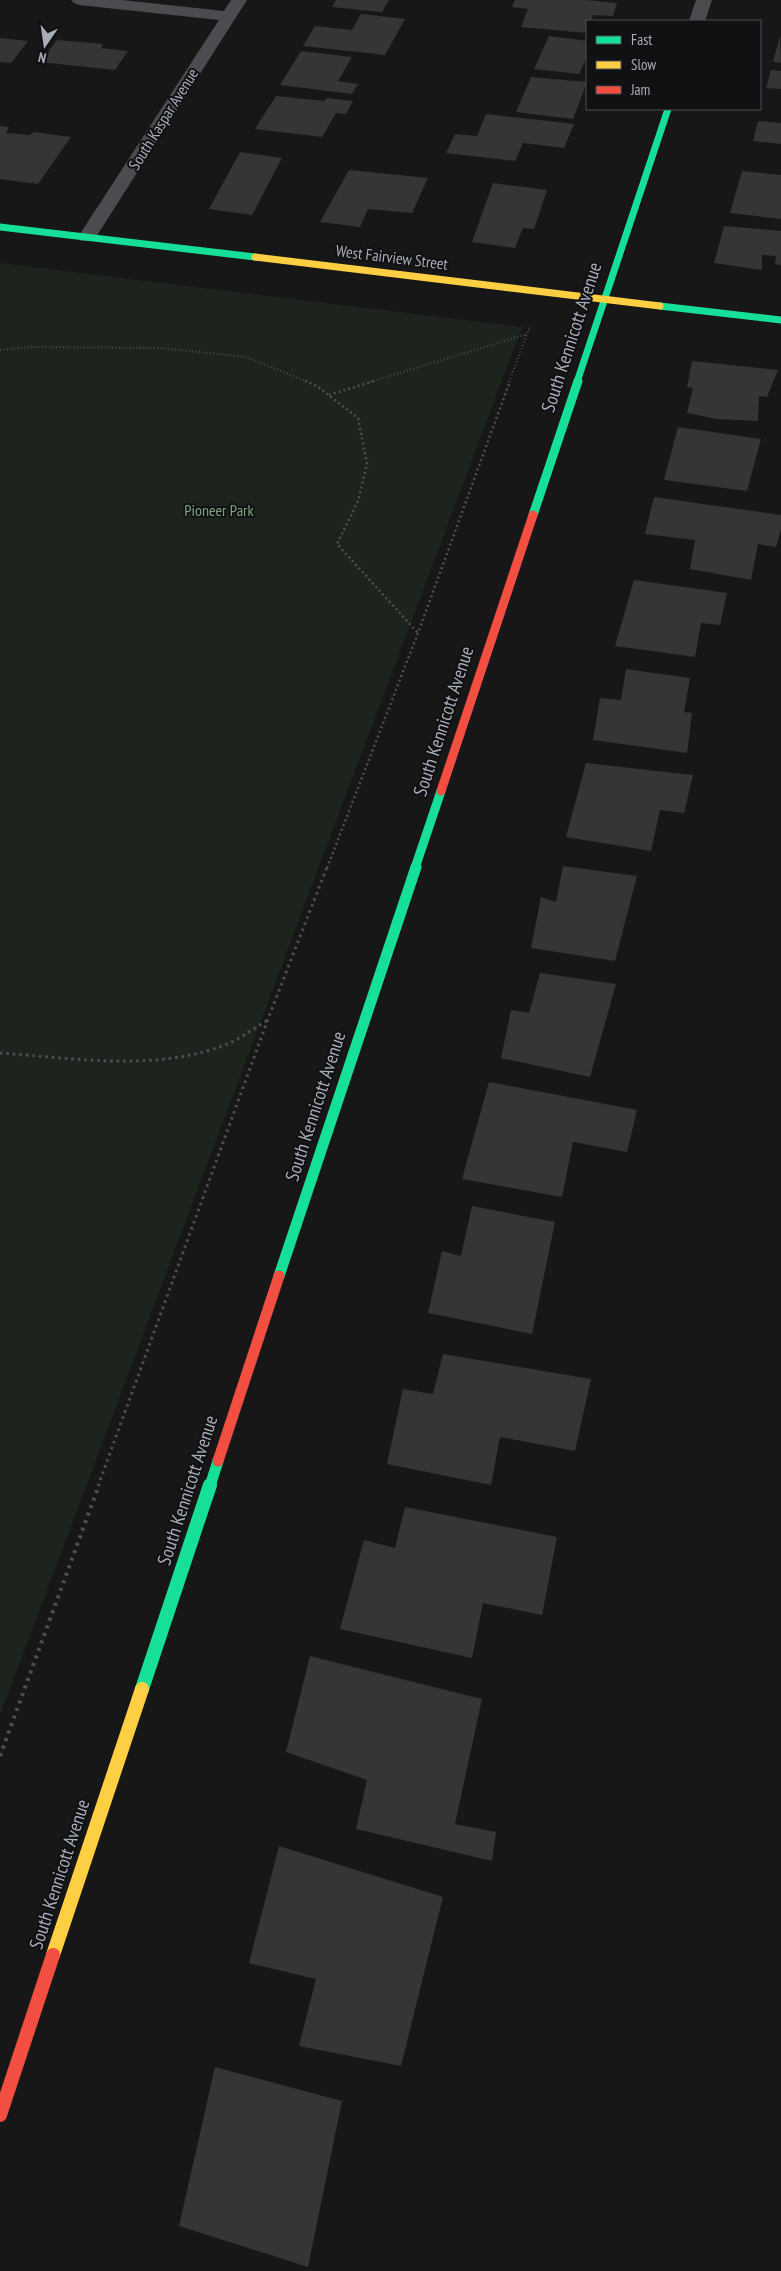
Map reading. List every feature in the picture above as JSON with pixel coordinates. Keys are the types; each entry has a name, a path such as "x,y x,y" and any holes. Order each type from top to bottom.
{"street":[{"path":"80,0 228,16"},
{"name":"South Kaspar Avenue","path":"87,238 239,0"},
{"path":"697,20 704,0"},
{"name":"South Kennicott Avenue","path":"0,2115 668,110"},
{"name":"West Fairview Street","path":"0,227 781,320"}],"path":[{"path":"0,1756 268,1019 418,632 530,326"},
{"path":"328,395 527,334"},
{"path":"0,350 32,347 160,348 246,357 317,386 358,418 367,464 358,501 337,544 418,632"},
{"path":"0,1053 106,1060 171,1058 222,1045 268,1019"}],"green space":[{"name":"Pioneer Park","path":"0,263 522,327 0,1715"}],"building":[{"path":"336,0 389,0 382,12 332,7"},
{"path":"515,0 585,0 617,3 613,16 593,15 591,20 586,20 586,33 521,27 528,9 512,7"},
{"path":"361,14 405,19 385,55 303,46 315,26 352,30"},
{"path":"549,36 586,41 586,59 579,74 534,69"},
{"path":"780,36 781,63 773,62"},
{"path":"0,38 28,41 11,63 0,62"},
{"path":"57,40 103,44 101,48 128,51 115,70 40,62"},
{"path":"301,51 352,57 338,81 358,84 352,94 280,85"},
{"path":"771,70 781,71 781,89 766,88"},
{"path":"531,77 586,82 573,119 516,112"},
{"path":"276,96 324,101 327,98 353,101 346,114 336,113 322,137 255,129"},
{"path":"486,114 574,124 564,148 523,143 515,161 446,153 455,134 477,136"},
{"path":"758,121 781,123 781,144 753,141"},
{"path":"0,126 9,127 6,133 30,135 33,132 71,137 38,184 0,179"},
{"path":"240,152 282,158 252,215 209,209"},
{"path":"349,170 428,178 412,213 368,209 360,227 320,222"},
{"path":"742,171 781,175 781,219 730,213"},
{"path":"493,183 547,190 534,229 523,228 515,248 472,242"},
{"path":"724,226 781,231 781,265 775,264 776,256 762,255 762,270 714,263"},
{"path":"692,361 778,370 767,397 759,396 758,421 717,419 687,413 693,388 687,387"},
{"path":"678,427 761,439 747,491 664,480"},
{"path":"654,497 781,515 781,529 776,547 758,544 751,580 690,569 695,540 645,534"},
{"path":"634,580 727,593 720,625 701,623 695,657 615,646"},
{"path":"626,669 690,678 684,712 692,713 687,753 593,740 600,698 621,700"},
{"path":"586,763 693,775 684,813 660,810 651,851 566,837"},
{"path":"563,866 637,876 615,961 531,948 541,897 556,902"},
{"path":"540,973 616,984 590,1077 501,1058 511,1010 529,1013"},
{"path":"489,1082 637,1110 627,1152 573,1142 562,1197 462,1179"},
{"path":"472,1206 555,1222 532,1334 428,1313 442,1251 461,1256"},
{"path":"443,1354 591,1379 575,1451 500,1437 491,1485 387,1464 403,1389 433,1394"},
{"path":"405,1507 557,1537 542,1615 483,1603 472,1658 340,1629 364,1540 395,1548"},
{"path":"310,1656 482,1699 455,1824 496,1832 492,1861 356,1829 367,1780 286,1752"},
{"path":"279,1846 443,1897 401,2066 299,2046 316,1979 249,1963"},
{"path":"215,2067 342,2101 308,2267 179,2226"}],"traffic: fast":[{"path":"533,515 668,110"},
{"path":"0,227 255,257"},
{"path":"660,306 781,320"},
{"path":"279,1276 441,791"},
{"path":"142,1689 218,1461"}],"traffic: slow":[{"path":"255,257 660,306"},
{"path":"53,1955 142,1689"}],"traffic: jam":[{"path":"441,791 533,515"},
{"path":"218,1461 279,1276"},
{"path":"0,2115 53,1955"}]}
